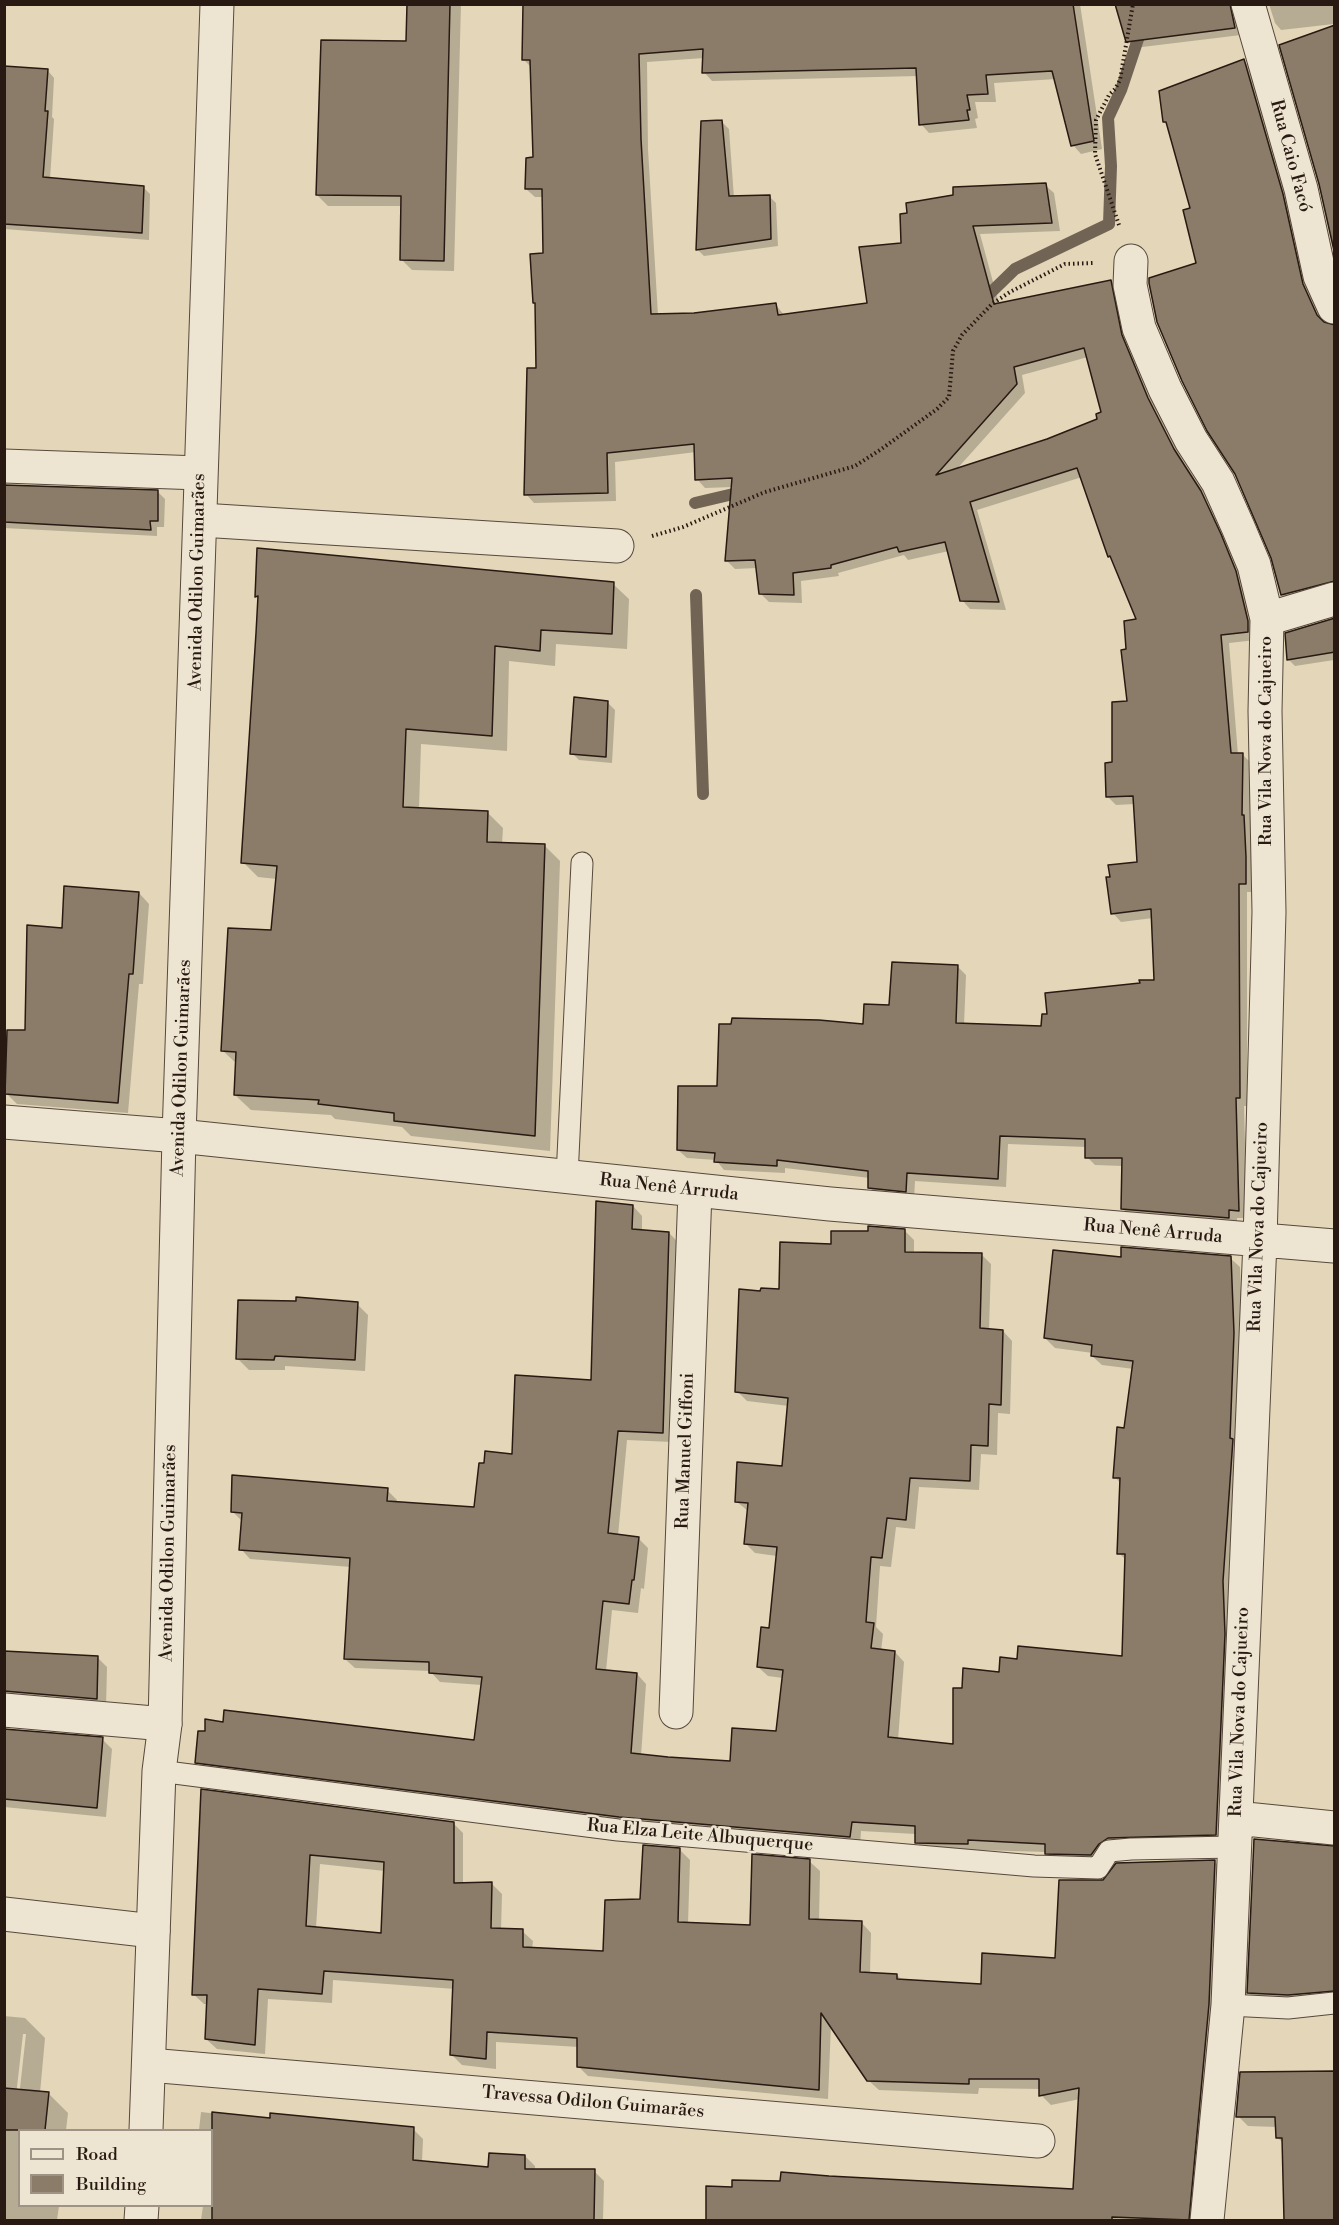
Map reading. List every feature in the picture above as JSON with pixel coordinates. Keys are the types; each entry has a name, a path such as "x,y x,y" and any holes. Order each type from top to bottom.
{"street":[{"name":"Avenida Odilon Guimarães","path":"146,2129 159,1771 165,1724 179,1136 217,4"},
{"name":"Rua Caio Facó","path":"1248,4 1301,189 1320,276 1335,307"},
{"name":"Rua Vila Nova do Cajueiro","path":"1131,261 1130,285 1139,328 1165,389 1191,440 1218,482 1238,527 1254,564 1267,619 1265,711 1269,912 1260,1241 1228,2005 1207,2220"},
{"path":"4,466 200,473"},
{"path":"201,520 617,546"},
{"path":"1267,619 1335,599"},
{"name":"Rua Nenê Arruda","path":"4,1122 179,1136 695,1191 1335,1246"},
{"name":"Rua Manuel Giffoni","path":"676,1712 695,1191"},
{"path":"4,1710 165,1724"},
{"name":"Rua Elza Leite Albuquerque","path":"1235,1833 1335,1828"},
{"path":"4,1914 153,1931"},
{"name":"Travessa Odilon Guimarães","path":"149,2066 1038,2141"}],"lane":[{"path":"567,1178 582,863"},
{"name":"Rua Elza Leite Albuquerque","path":"159,1771 618,1830 1034,1866 1098,1868 1109,1851 1235,1833"},
{"path":"1228,2005 1288,2008 1335,2003"}],"path":[{"path":"617,546 683,527 765,492 855,466 900,437 949,397 953,351 962,335 992,304 1010,292 1065,264 1131,261 1095,154 1096,120 1120,80 1133,4"}],"building":[{"path":"407,4 450,4 444,261 400,260 401,196 316,195 321,40 406,41"},
{"path":"523,4 1073,4 1094,141 1071,146 1052,71 986,75 988,94 967,95 969,120 919,125 916,68 702,73 703,49 639,54 641,139 651,314 694,313 776,303 778,315 867,303 859,247 901,243 900,214 907,213 906,203 953,195 953,187 1046,183 1052,223 973,226 994,304 1111,280 1122,335 1148,398 1174,449 1201,491 1221,534 1236,571 1248,621 1248,632 1221,635 1231,753 1243,753 1242,815 1244,815 1246,857 1246,884 1239,884 1240,1098 1236,1098 1239,1211 1229,1210 1229,1218 1121,1209 1122,1158 1085,1158 1085,1139 1000,1136 998,1179 907,1173 906,1192 868,1188 868,1171 777,1160 777,1166 714,1162 715,1153 677,1150 678,1086 717,1086 719,1024 731,1024 732,1018 819,1020 863,1024 864,1004 889,1005 892,962 958,965 956,1023 1041,1026 1042,1014 1047,1014 1045,993 1154,980 1151,909 1111,914 1106,877 1110,877 1108,865 1137,862 1133,796 1106,797 1105,763 1112,762 1112,702 1127,701 1121,650 1126,649 1124,621 1136,619 1110,556 1108,557 1077,468 970,502 999,602 960,601 945,542 899,552 897,547 831,565 831,568 793,573 794,595 759,594 755,560 725,561 732,478 695,480 694,444 607,453 608,493 524,495 527,368 536,368 535,303 533,303 530,254 543,253 542,189 525,189 526,158 533,157 530,60 522,60","holes":["1084,348 1101,412 1096,414 1097,419 1047,439 936,475 1017,384 1014,367"]},
{"path":"1115,4 1230,4 1235,28 1126,42"},
{"path":"1335,25 1335,255 1319,184 1279,45"},
{"path":"1244,59 1283,194 1303,284 1317,315 1324,322 1335,325 1335,581 1281,595 1271,558 1235,474 1207,431 1182,381 1157,322 1149,283 1149,278 1196,263 1183,210 1190,208 1166,122 1163,122 1159,91"},
{"path":"4,66 48,69 45,111 48,111 43,177 144,186 142,233 4,224"},
{"path":"722,120 729,196 770,195 771,239 696,250 701,121"},
{"path":"4,485 158,490 158,521 150,521 151,530 4,522"},
{"path":"257,548 614,582 612,634 541,630 540,651 495,646 492,736 406,729 403,807 488,811 487,842 545,844 535,1136 394,1121 394,1113 318,1104 319,1100 234,1095 236,1052 221,1051 228,928 271,930 277,866 241,863 258,596 255,597"},
{"path":"1335,618 1335,652 1287,660 1285,633"},
{"path":"574,697 608,701 606,757 570,754"},
{"path":"64,886 139,892 133,974 129,974 118,1103 5,1094 7,1030 25,1030 27,925 62,928"},
{"path":"596,1201 633,1205 632,1229 669,1232 663,1433 618,1431 608,1533 639,1537 629,1604 603,1601 596,1669 637,1673 631,1753 668,1757 730,1761 732,1728 776,1731 783,1670 757,1667 761,1627 769,1628 777,1547 744,1544 748,1503 735,1502 737,1462 782,1466 788,1398 735,1392 739,1289 760,1291 761,1288 779,1289 780,1242 831,1244 831,1231 868,1231 868,1226 905,1229 905,1252 982,1253 980,1328 1003,1330 1001,1405 989,1404 988,1446 971,1445 970,1481 910,1478 906,1520 887,1518 882,1558 871,1557 866,1622 874,1623 871,1648 895,1651 888,1737 953,1744 953,1688 962,1688 963,1668 999,1672 1000,1657 1017,1659 1018,1646 1122,1656 1125,1554 1117,1554 1120,1478 1113,1478 1117,1427 1124,1428 1133,1361 1091,1356 1092,1345 1044,1338 1053,1250 1121,1257 1121,1247 1231,1256 1234,1333 1230,1438 1233,1439 1223,1581 1225,1634 1216,1835 1108,1838 1099,1844 1091,1855 1045,1854 1045,1844 968,1840 968,1844 915,1843 915,1826 852,1822 850,1837 619,1817 195,1763 198,1731 205,1731 205,1719 223,1722 224,1710 474,1740 482,1677 429,1673 429,1662 344,1659 350,1558 239,1550 242,1513 231,1512 232,1475 388,1488 387,1501 474,1507 479,1463 484,1463 485,1451 512,1454 515,1375 591,1380"},
{"path":"296,1297 358,1302 355,1360 275,1356 274,1360 236,1359 238,1300 296,1301"},
{"path":"4,1651 98,1656 97,1699 4,1691"},
{"path":"4,1729 103,1737 97,1808 4,1799"},
{"path":"201,1789 454,1822 454,1883 492,1882 491,1928 523,1929 523,1947 603,1951 605,1900 640,1899 643,1845 680,1848 678,1922 750,1925 752,1854 810,1859 809,1919 862,1921 860,1972 897,1974 897,1979 981,1984 982,1953 1055,1958 1059,1880 1103,1880 1116,1863 1215,1860 1209,2004 1189,2220 1112,2217 1112,2220 706,2220 706,2186 732,2187 732,2180 780,2181 781,2172 1073,2189 1079,2088 1039,2096 1039,2079 969,2079 969,2084 867,2081 821,2013 819,2090 577,2067 577,2038 487,2032 486,2059 450,2055 453,1980 324,1971 322,1994 258,1989 255,2045 205,2039 207,1995 192,1995","holes":["310,1855 384,1862 381,1933 306,1926"]},
{"path":"1254,1839 1335,1846 1335,1991 1288,1995 1247,1993"},
{"path":"1335,2071 1335,2220 1284,2220 1282,2138 1276,2138 1275,2117 1236,2117 1240,2072"},
{"path":"4,2088 49,2092 45,2129 4,2130"},
{"path":"212,2112 270,2118 270,2113 414,2127 413,2160 488,2167 489,2153 525,2155 525,2169 595,2169 594,2220 212,2220"}],"waterway":[{"path":"979,304 1015,269 1109,224 1111,166 1108,118 1121,90 1142,27"},
{"path":"695,503 746,491"},
{"path":"696,595 703,794"}]}
